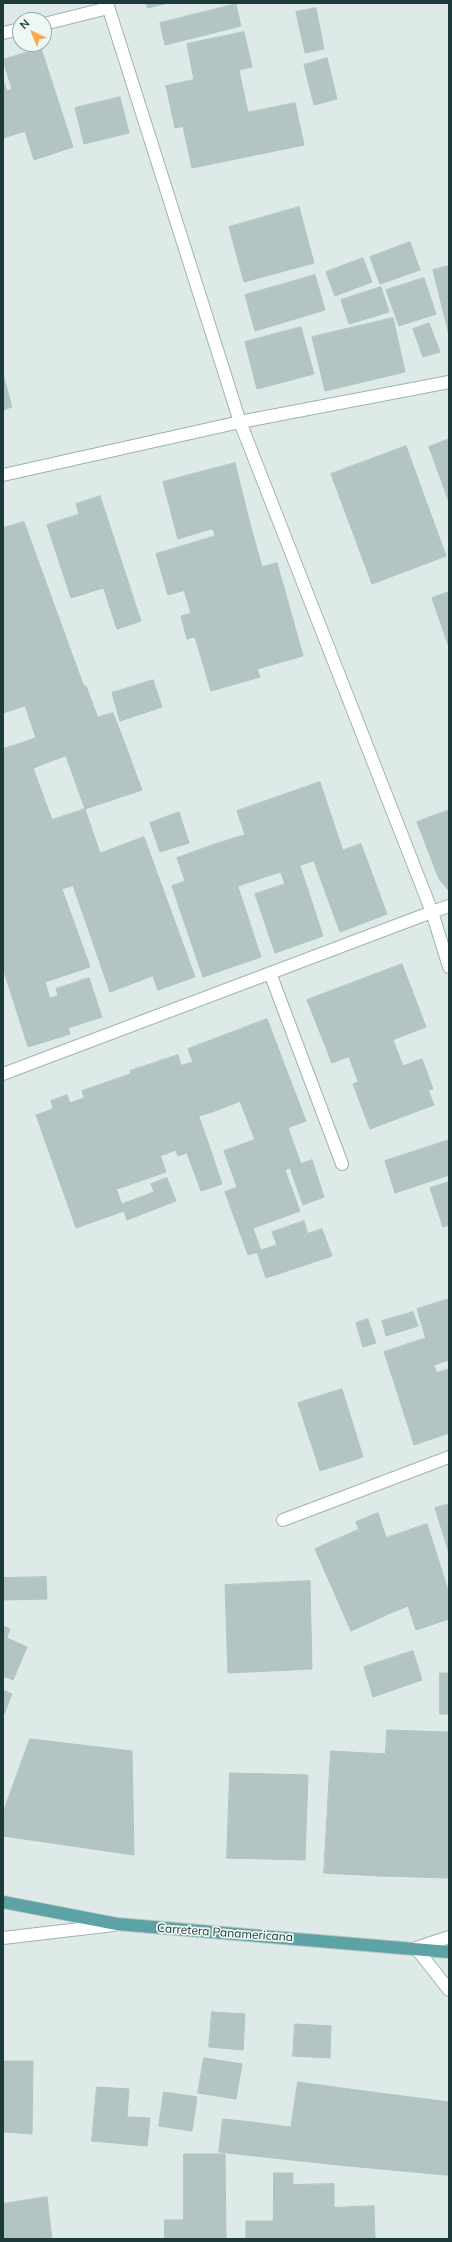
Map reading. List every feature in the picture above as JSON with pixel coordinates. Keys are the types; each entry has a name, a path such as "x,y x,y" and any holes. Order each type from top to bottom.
{"main road":[{"name":"Carretera Panamericana","path":"3,1902 117,1924 416,1948 449,1952"}],"street":[{"path":"52,22 107,6 240,422 432,912 449,967"},
{"path":"3,475 240,422 449,382"},
{"path":"3,1074 449,906"},
{"path":"270,973 342,1164"},
{"path":"283,1520 449,1458"},
{"path":"3,1938 117,1924"},
{"path":"449,1938 416,1948 449,1990"}],"building":[{"path":"146,3 168,3 148,8"},
{"path":"236,4 241,26 165,45 160,23"},
{"path":"316,8 324,49 305,53 296,12"},
{"path":"244,32 252,67 194,80 187,44"},
{"path":"28,52 42,52 73,147 34,160 3,60"},
{"path":"327,58 337,99 314,105 304,65"},
{"path":"239,70 248,113 175,128 166,86"},
{"path":"3,80 7,91 12,89 26,131 3,138"},
{"path":"120,97 129,133 84,144 75,108"},
{"path":"295,103 304,145 192,168 183,126"},
{"path":"299,207 314,263 244,282 229,227"},
{"path":"410,242 420,270 380,284 370,257"},
{"path":"363,258 372,282 335,296 326,272"},
{"path":"449,266 449,335 433,270"},
{"path":"315,275 325,310 255,331 245,295"},
{"path":"424,278 436,314 399,326 386,290"},
{"path":"381,287 389,312 349,324 341,300"},
{"path":"393,318 405,372 325,391 312,337"},
{"path":"429,323 440,352 423,357 413,329"},
{"path":"301,327 314,374 257,389 245,342"},
{"path":"3,374 12,407 3,410"},
{"path":"449,439 449,502 429,447"},
{"path":"406,446 446,556 372,584 331,474"},
{"path":"235,463 249,520 204,531 189,475"},
{"path":"189,475 204,531 178,539 163,482"},
{"path":"100,496 141,621 117,629 76,504"},
{"path":"80,514 103,588 71,598 47,525"},
{"path":"249,520 262,567 228,578 213,529"},
{"path":"24,522 84,687 3,713 3,528"},
{"path":"216,536 228,578 168,595 156,554"},
{"path":"277,563 290,609 187,639 181,616 191,613 184,590"},
{"path":"449,592 449,647 432,598"},
{"path":"290,609 303,656 257,669 260,677 211,691 195,637"},
{"path":"153,680 162,707 120,721 112,693"},
{"path":"86,686 98,718 36,738 25,705"},
{"path":"113,713 122,736 102,743 93,719"},
{"path":"93,719 102,743 83,750 74,726"},
{"path":"74,726 83,750 54,760 45,735"},
{"path":"45,735 54,760 26,771 16,745"},
{"path":"122,736 142,790 85,809 66,756"},
{"path":"16,745 26,771 3,779 3,749"},
{"path":"33,768 52,820 3,836 3,779"},
{"path":"320,782 343,851 244,884 237,864 253,858 237,811"},
{"path":"85,809 100,853 66,865 52,820"},
{"path":"449,810 449,891 439,879 417,822"},
{"path":"179,812 189,843 160,852 150,823"},
{"path":"52,820 66,865 3,886 3,836"},
{"path":"245,835 253,858 224,868 216,844"},
{"path":"144,837 195,977 158,990 107,851"},
{"path":"216,844 224,868 185,881 177,858"},
{"path":"361,844 387,914 340,932 314,861"},
{"path":"107,851 152,976 110,992 66,865"},
{"path":"237,864 244,884 179,907 172,886"},
{"path":"66,865 74,885 62,889 90,967 45,982 50,999 16,1009 3,968 3,886"},
{"path":"300,866 304,878 285,884 281,873"},
{"path":"304,878 323,936 275,953 255,894"},
{"path":"238,887 261,957 203,977 179,907"},
{"path":"402,964 426,1027 332,1063 307,1000"},
{"path":"89,978 102,1017 68,1028 56,989"},
{"path":"58,996 70,1034 28,1047 16,1009"},
{"path":"267,1019 291,1082 212,1112 188,1049"},
{"path":"393,1040 403,1066 422,1059 433,1089 428,1090 434,1105 370,1129 353,1084 379,1073 370,1049"},
{"path":"370,1049 379,1073 358,1081 349,1057"},
{"path":"178,1055 188,1087 142,1104 130,1071"},
{"path":"193,1062 212,1112 199,1116 181,1066"},
{"path":"131,1074 166,1172 117,1189 82,1091"},
{"path":"291,1082 306,1121 255,1140 240,1101"},
{"path":"188,1087 196,1109 149,1125 142,1104"},
{"path":"67,1095 70,1103 84,1098 106,1159 58,1177 36,1115 53,1109 51,1101"},
{"path":"196,1109 209,1145 178,1156 165,1120"},
{"path":"165,1120 176,1150 160,1156 149,1125"},
{"path":"288,1128 301,1164 237,1187 224,1151"},
{"path":"449,1140 449,1175 395,1193 385,1161"},
{"path":"209,1145 222,1184 201,1191 187,1153"},
{"path":"106,1159 124,1211 76,1228 58,1177"},
{"path":"312,1160 324,1197 303,1205 290,1168"},
{"path":"285,1170 300,1211 240,1233 225,1192"},
{"path":"167,1178 176,1201 127,1220 122,1204 154,1192 151,1184"},
{"path":"449,1182 449,1225 443,1227 430,1188"},
{"path":"304,1221 308,1235 277,1245 272,1232"},
{"path":"253,1228 261,1251 248,1255 240,1233"},
{"path":"322,1229 332,1256 266,1278 257,1252"},
{"path":"449,1299 449,1360 434,1365 417,1309"},
{"path":"413,1312 418,1326 386,1336 382,1321"},
{"path":"368,1319 376,1343 363,1347 356,1323"},
{"path":"426,1338 434,1365 393,1379 384,1352"},
{"path":"434,1365 449,1410 449,1433 414,1445 393,1379"},
{"path":"449,1369 449,1410 437,1373"},
{"path":"342,1389 363,1457 320,1471 298,1403"},
{"path":"449,1504 449,1553 435,1508"},
{"path":"378,1513 408,1606 393,1612 356,1522"},
{"path":"427,1524 449,1593 449,1619 416,1630 386,1538"},
{"path":"358,1530 393,1612 351,1631 315,1549"},
{"path":"46,1577 47,1599 4,1600 3,1578"},
{"path":"310,1581 312,1669 228,1673 225,1585"},
{"path":"3,1626 10,1629 3,1647"},
{"path":"7,1638 27,1647 13,1680 3,1676 3,1647"},
{"path":"413,1651 422,1680 373,1697 364,1667"},
{"path":"440,1673 449,1673 449,1714 440,1714"},
{"path":"3,1690 12,1694 3,1717"},
{"path":"387,1730 449,1732 449,1832 382,1829"},
{"path":"30,1739 132,1751 134,1855 3,1836 3,1813"},
{"path":"331,1751 386,1754 380,1876 324,1873"},
{"path":"230,1773 308,1775 305,1860 227,1858"},
{"path":"382,1829 449,1832 449,1878 380,1876"},
{"path":"212,2012 245,2014 243,2050 209,2047"},
{"path":"295,2024 331,2026 330,2058 293,2056"},
{"path":"204,2058 242,2064 236,2099 198,2093"},
{"path":"3,2061 33,2061 32,2134 3,2132"},
{"path":"298,2082 349,2089 343,2134 291,2128"},
{"path":"97,2087 129,2089 127,2117 150,2118 147,2146 92,2141"},
{"path":"349,2089 449,2102 449,2147 445,2175 338,2165"},
{"path":"164,2092 197,2097 192,2131 159,2126"},
{"path":"223,2119 251,2122 246,2155 219,2152"},
{"path":"251,2122 343,2134 338,2165 246,2155"},
{"path":"449,2147 449,2175 445,2175"},
{"path":"184,2154 225,2154 226,2239 184,2239"},
{"path":"274,2173 293,2173 292,2239 246,2239 246,2221 273,2221"},
{"path":"334,2184 334,2239 292,2239 293,2185"},
{"path":"47,2197 51,2232 3,2238 3,2204"},
{"path":"374,2206 375,2239 334,2239 334,2208"},
{"path":"165,2220 184,2220 184,2239 165,2239"},
{"path":"51,2232 52,2239 3,2239 3,2238"}]}
